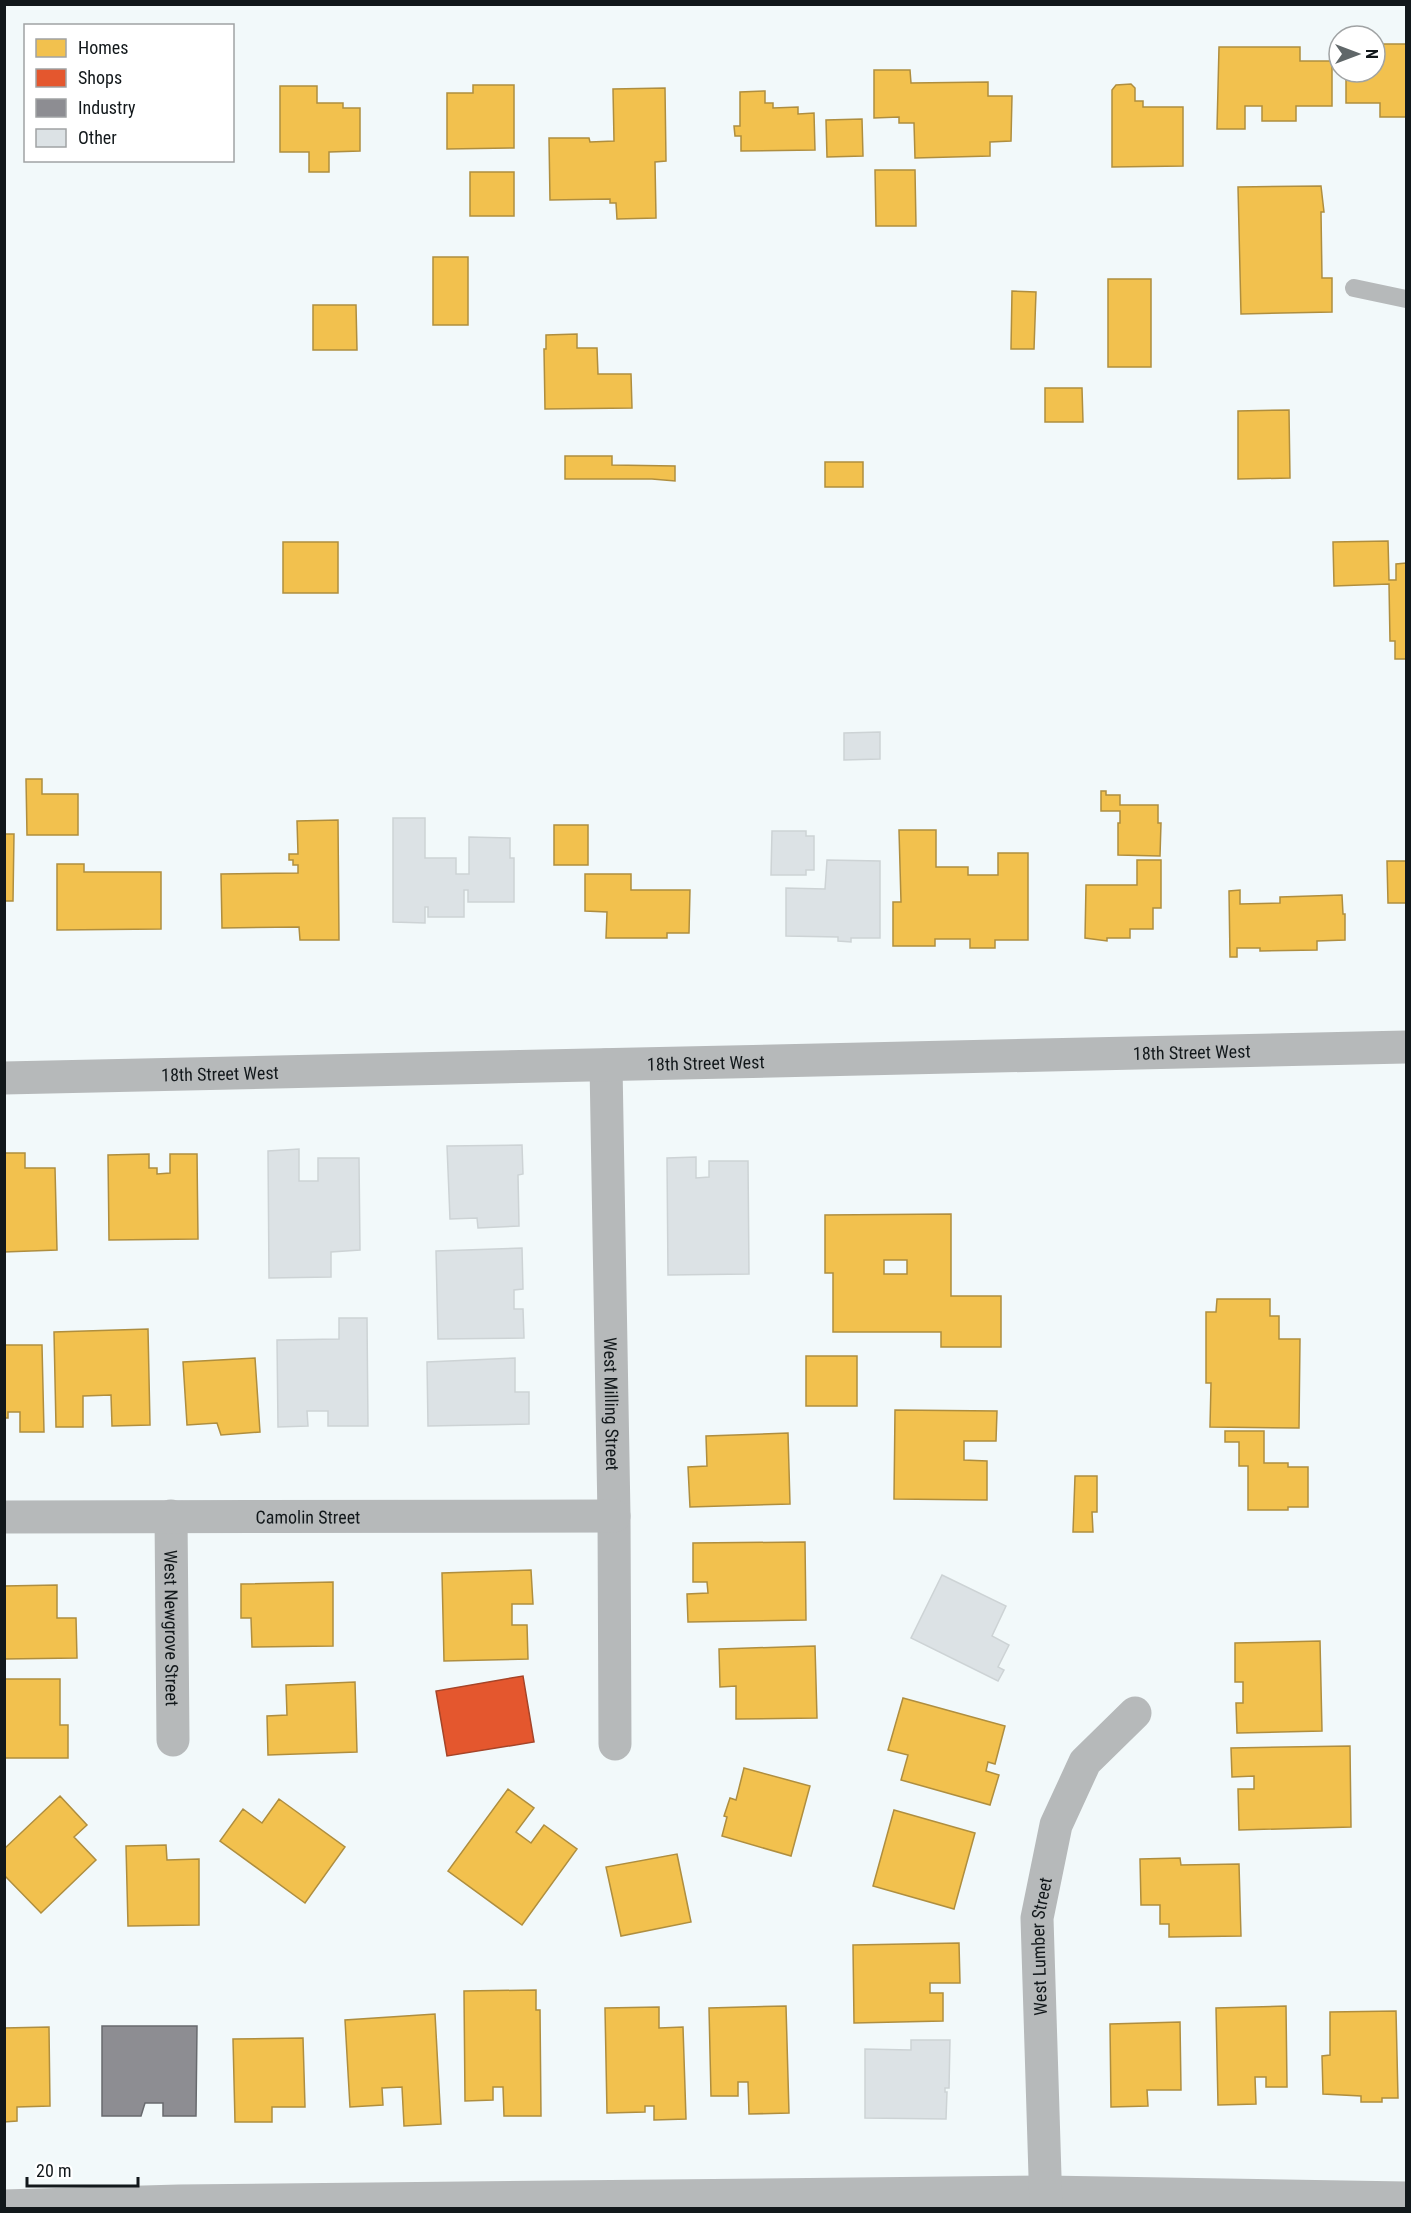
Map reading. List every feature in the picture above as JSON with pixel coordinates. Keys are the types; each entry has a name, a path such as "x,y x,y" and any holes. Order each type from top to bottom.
{"street":[{"name":"18th Street West","path":"4,1078 1407,1047"},
{"name":"West Milling Street","path":"606,1065 614,1516 615,1744"},
{"name":"West Newgrove Street","path":"171,1516 173,1740"},
{"name":"Camolin Street","path":"4,1517 614,1516"},
{"name":"West Lumber Street","path":"1046,2200 1036,1918 1056,1825 1085,1762 1135,1713"},
{"path":"4,2206 1407,2198"}],"lane":[{"path":"1354,288 1407,299"}],"building: Homes":[{"path":"1387,44 1406,44 1406,117 1380,117 1380,103 1346,103 1346,84 1387,84"},
{"path":"1219,47 1300,47 1300,61 1327,61 1327,84 1332,84 1332,106 1296,106 1296,121 1262,121 1262,106 1245,106 1245,129 1217,129"},
{"path":"874,70 910,70 911,83 988,82 988,96 1012,96 1011,141 990,142 990,156 915,158 914,123 899,123 899,117 874,118"},
{"path":"1131,84 1135,88 1135,101 1143,101 1143,107 1183,107 1183,166 1112,167 1112,90 1116,85"},
{"path":"473,85 514,85 514,148 447,149 447,93 473,93"},
{"path":"280,86 317,86 317,103 343,103 343,108 360,108 360,151 329,152 329,172 309,172 309,152 280,152"},
{"path":"665,88 666,161 655,162 656,218 617,219 616,203 610,203 610,199 550,200 549,138 589,138 590,142 614,141 613,89"},
{"path":"765,91 765,103 773,103 773,108 798,107 798,114 814,113 815,150 741,151 741,136 735,136 734,126 740,126 740,92"},
{"path":"862,119 863,156 827,157 826,120"},
{"path":"875,170 915,170 916,226 876,226"},
{"path":"470,172 514,172 514,216 470,216"},
{"path":"1321,186 1324,212 1321,212 1322,278 1332,278 1332,312 1241,314 1238,187"},
{"path":"433,257 468,257 468,325 433,325"},
{"path":"1108,279 1151,279 1151,367 1108,367"},
{"path":"1012,291 1036,292 1034,349 1011,349"},
{"path":"313,305 356,305 357,350 313,350"},
{"path":"577,334 577,348 597,348 598,374 631,374 632,408 545,409 544,349 546,349 546,335"},
{"path":"1045,388 1082,388 1083,422 1045,422"},
{"path":"1289,410 1290,478 1238,479 1238,411"},
{"path":"565,456 612,456 612,465 675,466 675,481 565,479"},
{"path":"825,462 863,462 863,487 825,487"},
{"path":"1388,541 1389,580 1396,580 1396,564 1406,563 1406,659 1395,659 1395,641 1390,641 1389,584 1334,586 1333,542"},
{"path":"283,542 338,542 338,593 283,593"},
{"path":"26,779 42,779 42,794 78,794 78,835 27,835"},
{"path":"1101,791 1106,791 1106,795 1120,795 1120,805 1158,805 1158,823 1161,823 1160,856 1118,855 1120,811 1101,811"},
{"path":"338,820 339,940 300,940 299,927 222,928 221,874 298,873 298,865 293,865 293,860 289,860 289,854 298,854 297,821"},
{"path":"554,825 588,825 588,865 554,865"},
{"path":"899,830 936,830 936,867 968,867 968,875 998,875 998,853 1028,853 1028,940 995,940 995,948 970,948 970,939 935,939 935,946 893,946 893,902 901,902"},
{"path":"4,834 14,834 13,901 4,901"},
{"path":"1137,860 1161,860 1161,908 1153,908 1153,929 1130,929 1130,938 1107,938 1107,941 1085,938 1086,885 1137,885"},
{"path":"1387,861 1406,861 1406,903 1388,903"},
{"path":"57,864 84,864 84,872 161,872 161,929 57,930"},
{"path":"585,874 631,874 631,890 690,890 689,933 667,933 667,938 606,938 607,912 585,911"},
{"path":"1240,890 1240,904 1280,903 1280,897 1342,895 1345,940 1317,941 1317,950 1260,951 1260,948 1237,948 1237,957 1230,957 1229,891"},
{"path":"4,1153 25,1153 25,1168 55,1168 57,1250 4,1252"},
{"path":"149,1154 149,1168 157,1168 157,1174 170,1173 170,1154 197,1154 198,1239 109,1240 108,1155"},
{"path":"951,1214 951,1296 1001,1296 1001,1347 941,1347 941,1332 833,1332 833,1273 825,1273 825,1215","holes":["884,1260 907,1260 907,1274 884,1274"]},
{"path":"1217,1299 1270,1299 1270,1316 1279,1316 1279,1339 1300,1339 1299,1428 1210,1427 1211,1383 1206,1383 1206,1312 1216,1312"},
{"path":"148,1329 150,1425 112,1426 111,1395 83,1396 83,1427 56,1427 54,1332"},
{"path":"4,1345 42,1345 44,1432 20,1432 20,1412 8,1412 8,1418 4,1418"},
{"path":"806,1356 857,1356 857,1406 806,1406"},
{"path":"255,1358 260,1432 221,1435 217,1423 187,1425 183,1362"},
{"path":"895,1410 997,1411 996,1441 964,1441 964,1460 987,1461 987,1500 894,1499"},
{"path":"1225,1431 1264,1431 1264,1463 1288,1463 1288,1467 1308,1467 1308,1507 1288,1507 1288,1510 1248,1510 1248,1466 1239,1466 1239,1442 1225,1442"},
{"path":"788,1433 790,1504 690,1507 688,1467 707,1466 706,1436"},
{"path":"1075,1476 1097,1476 1097,1512 1092,1512 1093,1532 1073,1532"},
{"path":"805,1542 806,1620 688,1622 687,1594 708,1593 707,1582 693,1582 693,1543"},
{"path":"531,1570 533,1604 512,1604 512,1625 527,1625 528,1659 444,1661 442,1573"},
{"path":"333,1582 333,1646 252,1647 251,1618 241,1618 241,1584"},
{"path":"57,1585 57,1618 76,1618 77,1658 4,1659 4,1586"},
{"path":"1320,1641 1322,1731 1237,1733 1236,1703 1243,1703 1243,1682 1235,1682 1235,1643"},
{"path":"815,1646 817,1718 736,1719 736,1686 720,1687 719,1649"},
{"path":"4,1679 60,1679 60,1725 68,1725 68,1758 4,1758"},
{"path":"355,1682 357,1752 268,1755 267,1716 287,1715 286,1685"},
{"path":"903,1698 1005,1726 995,1764 988,1762 986,1771 999,1775 990,1805 901,1780 908,1755 888,1750"},
{"path":"1350,1746 1351,1827 1239,1830 1238,1789 1254,1789 1254,1776 1232,1777 1231,1748"},
{"path":"744,1768 810,1786 791,1856 722,1836 727,1817 724,1816 730,1798 736,1800"},
{"path":"508,1789 534,1808 516,1832 531,1843 544,1825 577,1849 522,1925 448,1871"},
{"path":"60,1796 87,1825 74,1837 96,1860 41,1913 4,1875 4,1849"},
{"path":"279,1799 345,1847 305,1903 220,1841 243,1809 262,1823"},
{"path":"894,1810 975,1833 954,1909 873,1886"},
{"path":"166,1845 167,1860 199,1859 199,1925 128,1926 126,1846"},
{"path":"677,1854 691,1922 621,1936 606,1867"},
{"path":"1180,1858 1181,1865 1239,1864 1241,1936 1169,1937 1169,1924 1160,1924 1160,1905 1141,1905 1140,1859"},
{"path":"959,1943 960,1983 930,1983 930,1993 943,1993 943,2021 854,2023 853,1945"},
{"path":"536,1990 536,2010 540,2010 541,2116 504,2116 503,2087 493,2087 493,2100 465,2101 464,1991"},
{"path":"786,2006 789,2113 749,2114 748,2082 738,2082 738,2096 711,2096 709,2008"},
{"path":"1286,2006 1287,2087 1266,2087 1266,2077 1255,2077 1256,2104 1218,2105 1216,2008"},
{"path":"659,2007 659,2028 683,2027 686,2119 654,2120 654,2106 645,2106 645,2112 607,2113 605,2008"},
{"path":"1396,2011 1398,2098 1382,2098 1382,2102 1361,2102 1361,2096 1323,2094 1322,2056 1330,2055 1330,2012"},
{"path":"435,2014 441,2124 404,2126 402,2087 382,2088 383,2105 350,2107 345,2020"},
{"path":"1180,2022 1181,2090 1147,2090 1148,2106 1111,2107 1110,2024"},
{"path":"49,2027 50,2106 17,2107 17,2121 4,2122 4,2028"},
{"path":"303,2038 305,2107 272,2107 272,2122 235,2122 233,2039"}],"building: Shops":[{"path":"523,1676 534,1742 447,1756 436,1691"}],"building: Industry":[{"path":"102,2026 197,2026 196,2116 163,2116 163,2103 145,2103 141,2116 102,2116"}],"building: Other":[{"path":"880,732 880,759 844,760 844,733"},
{"path":"393,818 425,818 425,858 456,858 456,874 469,874 469,837 510,838 510,858 514,858 514,902 468,902 468,890 464,890 464,917 428,917 428,907 425,907 425,923 393,922"},
{"path":"772,831 806,831 806,836 814,836 814,870 806,870 806,875 771,875"},
{"path":"827,860 880,861 880,938 851,938 851,942 838,941 838,937 786,936 786,888 825,889"},
{"path":"522,1145 523,1174 518,1175 519,1226 478,1228 477,1218 450,1219 447,1146"},
{"path":"299,1149 299,1181 318,1181 318,1158 359,1158 360,1250 331,1252 331,1277 269,1278 268,1151"},
{"path":"696,1157 696,1178 709,1177 709,1161 748,1161 749,1274 668,1275 667,1158"},
{"path":"522,1248 523,1289 514,1290 514,1309 523,1309 524,1338 438,1339 436,1251"},
{"path":"339,1318 367,1318 368,1426 328,1426 328,1411 307,1411 308,1426 278,1427 277,1340 339,1339"},
{"path":"515,1358 515,1392 529,1392 529,1424 428,1426 427,1362"},
{"path":"942,1575 1006,1606 992,1636 1009,1645 998,1667 1004,1670 998,1681 911,1638"},
{"path":"911,2040 950,2040 949,2088 945,2088 947,2092 946,2119 865,2118 865,2049 911,2050"}]}
